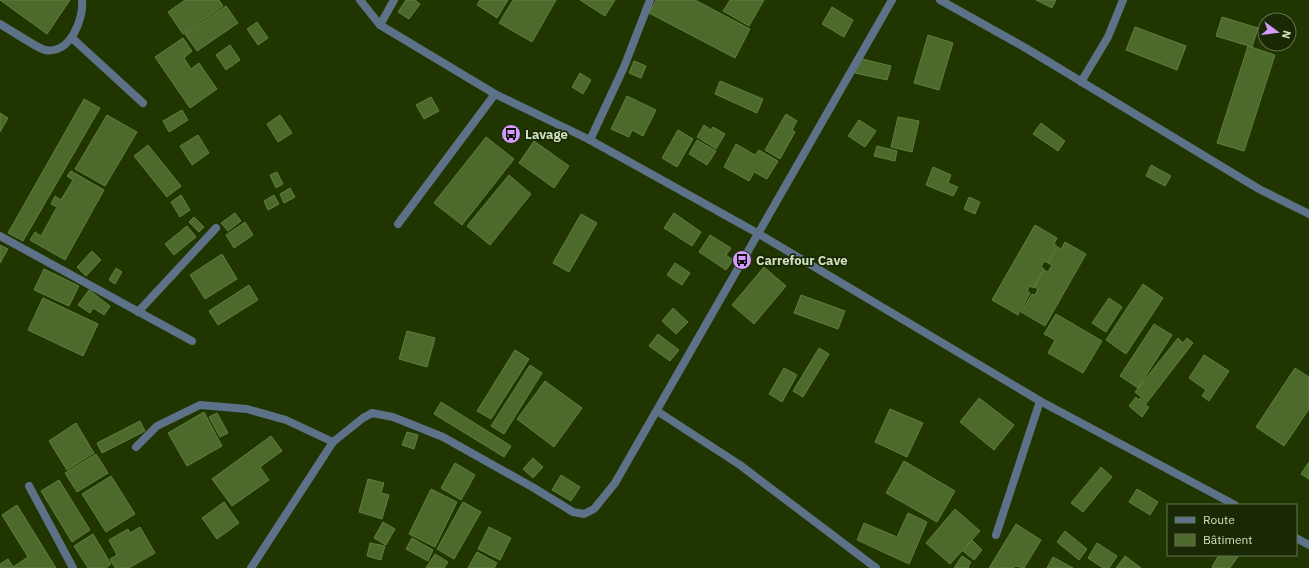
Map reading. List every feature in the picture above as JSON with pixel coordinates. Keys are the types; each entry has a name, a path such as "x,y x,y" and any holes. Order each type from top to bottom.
{"street":[{"path":"0,24 45,50 57,49 72,38 80,23 83,11 82,0"},
{"path":"360,0 380,25 495,94 590,140 759,234 1040,400 1233,504"},
{"path":"380,25 394,0"},
{"path":"590,140 624,67 650,0"},
{"path":"247,568 251,568 333,442 363,418 372,413 393,416 443,437 534,488 573,512 584,514 594,509 615,483 892,0"},
{"path":"940,0 1024,47 1259,190 1309,214"},
{"path":"1081,82 1108,36 1123,0"},
{"path":"72,38 142,103"},
{"path":"398,224 495,94"},
{"path":"138,312 216,228"},
{"path":"0,236 192,341"},
{"path":"996,535 1040,400"},
{"path":"136,447 157,426 200,405 247,409 286,420 333,442"},
{"path":"657,411 740,465 876,568"},
{"path":"29,486 73,568"},
{"path":"1297,539 1309,545"}],"building":[{"path":"0,0 70,0 47,34"},
{"path":"185,0 219,0 223,6 183,34 168,12"},
{"path":"406,0 415,0 420,4 409,19 398,12"},
{"path":"480,0 508,0 497,18 477,5"},
{"path":"513,0 556,0 532,42 499,23"},
{"path":"580,0 615,0 605,16"},
{"path":"656,0 695,0 750,29 735,58 649,13"},
{"path":"730,0 764,0 749,26 723,11"},
{"path":"1036,0 1056,0 1052,8"},
{"path":"226,6 238,23 197,51 185,34"},
{"path":"832,7 853,20 844,37 822,24"},
{"path":"1222,17 1257,28 1252,47 1216,36"},
{"path":"257,22 268,38 258,45 247,29"},
{"path":"1135,27 1186,46 1177,70 1126,50"},
{"path":"928,35 953,43 939,90 914,83"},
{"path":"183,38 192,51 184,58 191,69 199,63 217,89 190,108 155,57"},
{"path":"230,45 240,60 226,70 216,55"},
{"path":"1248,46 1257,49 1257,52 1266,52 1275,55 1244,151 1217,143"},
{"path":"858,58 891,66 887,80 855,73"},
{"path":"634,61 646,66 641,78 629,73"},
{"path":"580,73 591,80 583,94 572,87"},
{"path":"720,81 763,99 757,113 715,94"},
{"path":"627,96 656,110 643,136 632,130 629,137 611,129"},
{"path":"431,97 439,111 424,119 416,105"},
{"path":"84,99 100,108 23,241 8,233"},
{"path":"182,110 188,120 169,132 163,121"},
{"path":"0,113 8,118 0,132"},
{"path":"786,114 797,121 792,130 795,132 780,159 765,150"},
{"path":"107,115 137,132 105,186 75,169"},
{"path":"280,115 292,133 278,142 267,124"},
{"path":"898,117 919,121 912,152 891,147"},
{"path":"859,120 876,131 865,147 848,136"},
{"path":"1041,123 1065,141 1058,151 1033,134"},
{"path":"704,125 711,130 713,127 725,134 716,149 697,137"},
{"path":"678,130 693,139 677,167 662,158"},
{"path":"198,135 209,153 192,165 180,146"},
{"path":"486,137 514,159 462,225 434,203"},
{"path":"697,140 716,151 707,165 689,154"},
{"path":"534,141 569,166 554,188 519,163"},
{"path":"736,144 755,155 759,150 778,161 767,179 754,172 749,181 724,167"},
{"path":"148,145 181,186 167,197 134,156"},
{"path":"877,146 897,151 895,161 874,156"},
{"path":"1151,165 1171,176 1165,186 1146,176"},
{"path":"933,167 951,175 948,183 958,187 953,196 926,185"},
{"path":"71,171 104,190 65,260 30,240 35,232 41,236 57,207 51,204 55,196 61,200 73,180 67,176"},
{"path":"277,172 283,184 276,188 270,175"},
{"path":"509,175 531,194 490,245 467,226"},
{"path":"290,188 295,197 284,203 280,194"},
{"path":"181,195 190,210 180,217 171,202"},
{"path":"274,195 279,204 268,210 264,201"},
{"path":"969,197 980,202 975,214 964,209"},
{"path":"235,213 241,221 228,231 221,223"},
{"path":"674,213 701,232 692,246 664,228"},
{"path":"581,214 597,223 569,272 553,263"},
{"path":"194,217 204,227 199,232 189,222"},
{"path":"245,222 253,235 234,248 226,235"},
{"path":"1035,225 1057,238 1054,244 1057,246 1047,263 1044,261 1041,267 1044,269 1033,288 1030,286 1027,291 1030,293 1018,315 992,300"},
{"path":"187,226 196,237 174,255 165,244"},
{"path":"710,235 731,248 726,255 733,260 726,270 699,252"},
{"path":"1065,242 1086,254 1045,326 1021,312 1032,294 1035,295 1038,289 1034,287 1044,270 1048,272 1052,265 1048,263 1058,247 1061,249"},
{"path":"0,245 8,249 0,263"},
{"path":"92,251 101,260 86,276 77,267"},
{"path":"222,254 237,279 205,299 190,275"},
{"path":"675,263 690,273 682,285 667,275"},
{"path":"764,267 786,286 754,324 732,305"},
{"path":"116,268 122,272 115,284 109,280"},
{"path":"44,269 79,286 69,306 34,290"},
{"path":"1143,284 1163,298 1126,354 1106,340"},
{"path":"249,285 258,300 218,325 209,311"},
{"path":"89,290 110,306 104,315 93,308 90,313 78,305"},
{"path":"801,295 845,311 838,329 794,313"},
{"path":"43,298 98,324 83,356 28,330"},
{"path":"1109,298 1122,307 1106,332 1092,323"},
{"path":"673,308 688,322 676,334 662,321"},
{"path":"1056,314 1102,341 1083,373 1048,353 1055,340 1044,334"},
{"path":"1154,324 1172,335 1138,388 1120,376"},
{"path":"407,331 435,338 427,367 399,359"},
{"path":"658,334 679,350 670,361 649,346"},
{"path":"1178,338 1183,343 1187,338 1193,343 1145,405 1149,407 1142,417 1129,406 1136,397 1139,400 1141,397 1135,392"},
{"path":"819,348 829,354 803,397 793,391"},
{"path":"515,350 529,359 491,419 477,411"},
{"path":"1204,355 1229,371 1209,401 1202,396 1206,390 1189,378"},
{"path":"530,365 542,373 504,434 491,426"},
{"path":"784,368 797,375 782,402 769,394"},
{"path":"1295,368 1309,377 1309,409 1284,446 1256,427"},
{"path":"545,381 582,408 554,447 517,419"},
{"path":"979,398 1014,425 994,450 960,422"},
{"path":"441,402 511,446 504,457 434,414"},
{"path":"890,409 923,423 907,457 875,442"},
{"path":"204,412 222,446 187,466 168,433"},
{"path":"217,413 228,433 220,437 209,417"},
{"path":"140,421 145,431 102,453 97,443"},
{"path":"76,423 94,453 67,470 49,441"},
{"path":"407,432 418,435 414,449 402,445"},
{"path":"271,436 282,451 260,467 269,480 232,506 212,479"},
{"path":"96,454 108,473 77,492 65,473"},
{"path":"533,458 543,467 533,478 523,469"},
{"path":"904,461 955,491 937,522 886,493"},
{"path":"1309,462 1309,479 1301,474"},
{"path":"455,463 475,475 461,500 441,488"},
{"path":"1101,467 1112,477 1083,512 1071,503"},
{"path":"561,475 580,487 571,501 552,490"},
{"path":"111,476 135,514 106,532 82,494"},
{"path":"368,479 384,483 381,493 389,495 382,519 359,512"},
{"path":"59,480 90,530 72,542 41,491"},
{"path":"431,489 457,502 435,547 409,534"},
{"path":"1137,489 1158,502 1150,515 1129,502"},
{"path":"224,502 239,523 217,539 202,518"},
{"path":"463,502 481,512 454,559 437,549"},
{"path":"17,505 56,568 0,568 0,564 8,559 13,567 28,557 2,515"},
{"path":"955,509 980,531 950,564 926,543"},
{"path":"908,513 927,522 909,564 857,540 864,523 897,537"},
{"path":"383,522 395,529 386,545 374,538"},
{"path":"1016,524 1041,540 1024,568 1015,566 1014,568 989,568"},
{"path":"140,527 155,553 129,568 115,568 110,559 117,555 109,540 128,529 130,533"},
{"path":"489,527 511,538 500,560 478,549"},
{"path":"1065,531 1087,549 1079,560 1057,542"},
{"path":"93,534 111,564 106,568 88,568 74,546"},
{"path":"412,538 433,550 428,561 406,549"},
{"path":"972,540 982,550 974,560 963,551"},
{"path":"370,543 385,546 381,560 367,556"},
{"path":"1097,543 1117,556 1109,568 1103,568 1088,558"},
{"path":"477,552 497,563 494,568 468,568"},
{"path":"435,554 448,562 444,568 426,568"},
{"path":"962,556 971,562 968,567 969,568 954,568"},
{"path":"1125,556 1141,568 1116,568"},
{"path":"1218,556 1238,556 1230,568 1212,567"},
{"path":"1053,557 1073,568 1047,568"}],"place":[{"name":"Lavage","path":"511,134"},
{"name":"Carrefour Cave","path":"742,260"}]}
